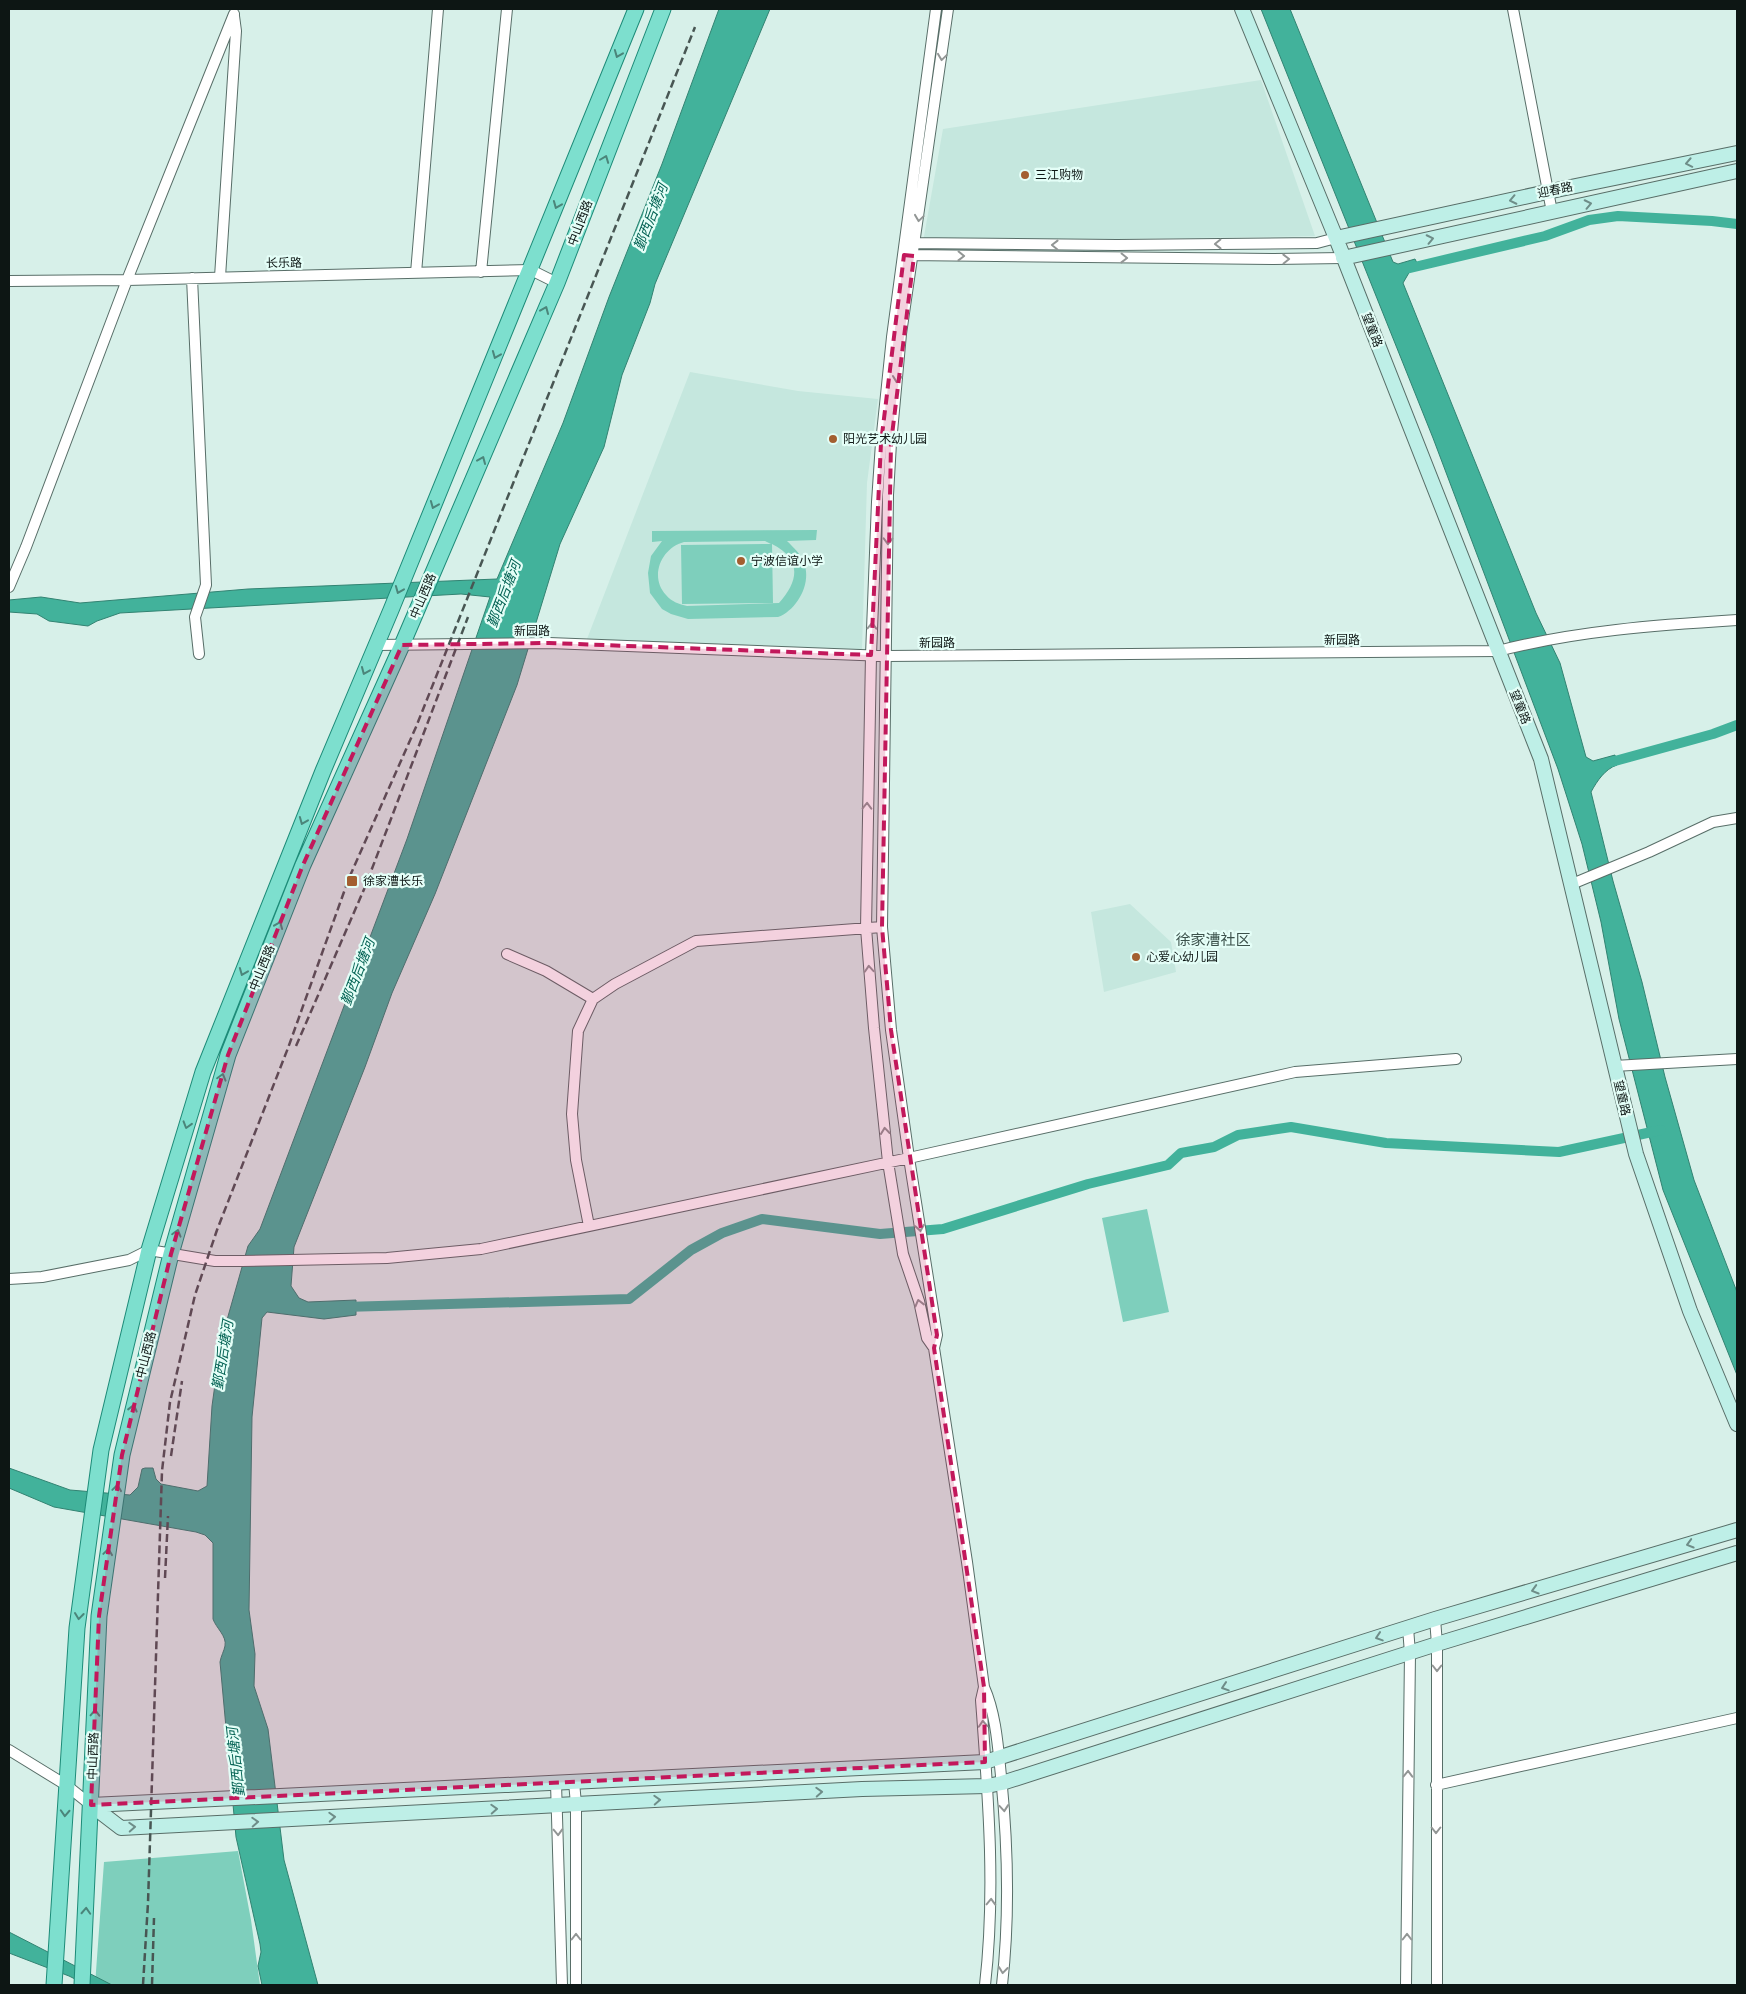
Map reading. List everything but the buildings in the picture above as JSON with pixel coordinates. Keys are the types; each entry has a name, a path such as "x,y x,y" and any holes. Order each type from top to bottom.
{"main road":[{"name":"中山西路","path":"54,1981 77,1632 92,1515 101,1450 149,1250 203,1072 323,772 408,570 636,9"},
{"name":"中山西路","path":"82,1985 99,1616 122,1455 171,1254 228,1055 303,865 402,645 557,283 663,9"}],"street":[{"path":"416,273 438,9"},
{"path":"481,272 507,9"},
{"path":"936,9 910,243 891,443 882,927 891,1030 908,1158 937,1335 934,1348 984,1687 990,1701 1000,1759 1006,1834 1008,1912 1002,1985"},
{"path":"910,243 948,9"},
{"name":"望童路","path":"1242,9 1503,649 1541,758 1636,1154 1690,1311 1737,1424"},
{"path":"1513,9 1552,212"},
{"path":"220,277 236,32 234,11"},
{"path":"9,587 26,547 127,280 234,11"},
{"name":"迎春路","path":"1336,238 1737,153"},
{"name":"迎春路","path":"1344,258 1737,172"},
{"path":"910,243 1117,245 1317,243 1336,238"},
{"path":"909,255 1344,258"},
{"path":"909,255 881,443 877,502 871,655 866,928 888,1162 896,1214 903,1254 919,1302 927,1338 934,1348"},
{"name":"长乐路","path":"9,281 531,270 557,283"},
{"path":"192,278 206,585 195,617 199,654"},
{"name":"新园路","path":"377,645 549,643 886,656 1503,649 1546,640 1655,625 1737,620"},
{"path":"1572,884 1713,822 1737,818"},
{"path":"589,1226 576,1160 572,1114 578,1031 593,999 615,984 696,941 882,927"},
{"path":"507,954 546,971 593,999"},
{"path":"9,1279 42,1277 129,1260 149,1250 215,1261 301,1261 387,1258 481,1249 908,1158 1295,1072 1456,1059"},
{"path":"1614,1066 1737,1059"},
{"path":"91,1805 985,1762 1000,1759 1435,1619 1737,1530"},
{"path":"9,1750 66,1785 121,1828 862,1790 987,1786 1002,1783 1437,1644 1737,1553"},
{"path":"1435,1619 1437,1644 1437,1985"},
{"path":"1406,1985 1410,1653 1408,1628"},
{"path":"984,1687 981,1700 992,1886 990,1948 985,1985"},
{"path":"1436,1785 1737,1718"},
{"path":"574,1782 576,1804 576,1985"},
{"path":"556,1783 562,1985"}],"highlighted area":[{"path":"904,255 914,256 891,443 882,927 891,1030 937,1335 934,1348 984,1687 985,1762 91,1805 99,1616 122,1455 171,1254 228,1055 303,865 402,645 549,643 871,655 881,443"}],"shaded area":[{"path":"1261,80 1315,236 923,242 943,129"},
{"name":"宁波信谊小学","path":"690,372 798,391 878,399 867,483 862,650 587,639"},
{"path":"817,530 816,540 787,541 803,560 806,579 797,602 785,613 778,617 688,619 662,609 650,593 648,573 651,556 662,541 652,542 652,531","holes":["765,541 771,544 681,545 682,604 773,603 772,544 789,556 793,563 794,571 791,587 779,603 687,606 678,603 666,595 658,580 660,564 664,557 669,550 684,542"]},
{"name":"心爱心幼儿园","path":"1130,904 1171,942 1176,972 1104,992 1091,912"},
{"path":"1147,1209 1169,1312 1123,1322 1102,1218"},
{"path":"238,1851 251,1920 260,1985 95,1985 104,1862"}],"water":[{"name":"鄞西后塘河","path":"719,9 770,9 655,284 650,303 622,375 604,447 560,544 517,685 435,894 392,993 294,1247 291,1286 299,1298 308,1302 356,1300 356,1315 324,1319 267,1312 262,1318 252,1417 249,1610 255,1654 254,1686 268,1729 284,1860 318,1985 262,1985 258,1966 261,1952 260,1944 236,1837 220,1662 225,1642 213,1619 213,1543 205,1535 196,1532 54,1507 9,1488 9,1468 70,1490 130,1495 138,1487 142,1469 145,1468 153,1468 156,1479 161,1484 198,1491 207,1486 212,1406 221,1341 248,1246 260,1229 407,839 490,597 461,594 120,613 88,626 49,621 37,614 9,612 9,600 41,597 80,603 248,589 497,579 563,423"},
{"path":"1261,9 1290,9 1393,262 1398,264 1415,259 1420,269 1410,271 1403,283 1536,613 1560,663 1586,757 1593,761 1615,755 1617,765 1605,772 1591,792 1613,881 1642,982 1665,1077 1694,1180 1737,1292 1737,1375 1663,1190 1619,1019 1601,922 1582,844 1558,769 1433,438"},
{"path":"9,1932 112,1985 87,1985 9,1953"}],"waterway":[{"path":"1406,269 1545,236 1589,220 1618,216 1737,224"},
{"path":"1604,764 1713,734 1737,725"},
{"path":"344,1307 629,1299 691,1250 722,1233 762,1219 880,1234 943,1229 1088,1184 1168,1165 1181,1153 1214,1147 1238,1135 1291,1127 1386,1143 1559,1152 1661,1130"}],"railway":[{"path":"143,1985 148,1903 162,1471 170,1402 195,1295 217,1230 288,1048 349,878 416,727 695,27"},
{"path":"296,1046 365,887 468,617"},
{"path":"171,1456 182,1381"},
{"path":"165,1578 168,1516"},
{"path":"152,1985 154,1918"}],"place":[{"name":"三江购物","path":"1025,175"},
{"name":"阳光艺术幼儿园","path":"833,439"},
{"name":"宁波信谊小学","path":"741,561"},
{"name":"徐家漕长乐","path":"352,881"},
{"name":"心爱心幼儿园","path":"1136,957"}],"district":[{"name":"徐家漕社区","path":"1213,940"}]}
